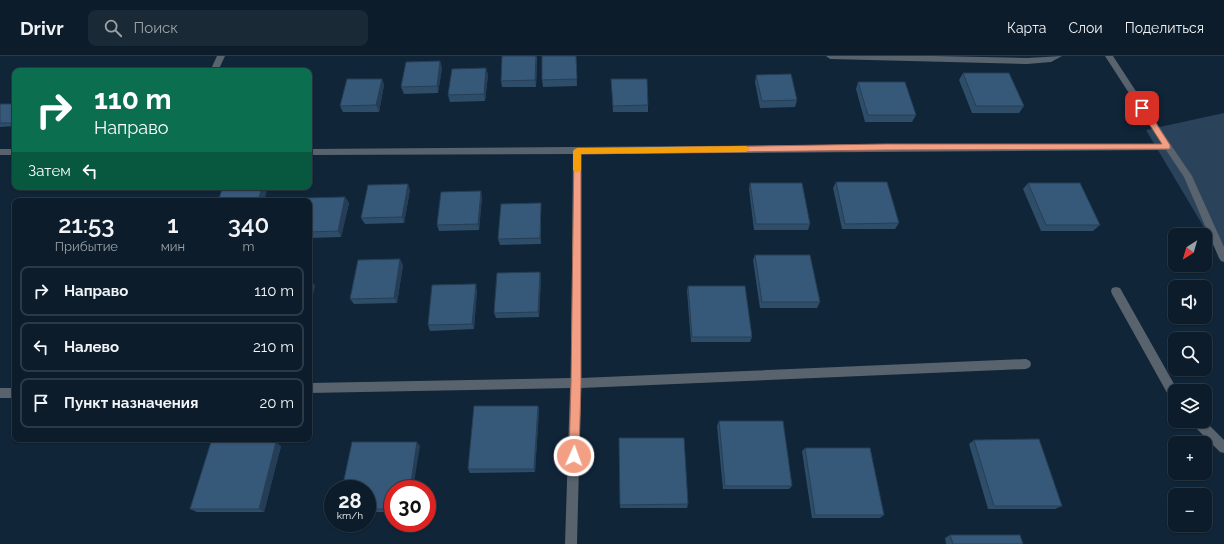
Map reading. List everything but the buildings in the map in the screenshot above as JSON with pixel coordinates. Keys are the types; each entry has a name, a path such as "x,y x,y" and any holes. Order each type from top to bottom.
{"street":[{"path":"215,68 221,56"},
{"path":"830,56 1027,61 1051,59 1058,56"},
{"path":"1109,56 1188,176 1224,258"},
{"path":"312,152 577,151 885,147 1168,147"},
{"path":"571,544 576,383 577,151"},
{"path":"0,152 12,152"},
{"path":"1116,291 1168,384"},
{"path":"312,388 576,383 1026,364"},
{"path":"0,393 12,393"},
{"path":"1204,428 1224,448"}],"shaded area":[{"path":"1224,113 1224,261 1212,241 1212,228 1204,228 1146,130"}],"slow traffic":[{"path":"577,170 577,151 746,149"}],"route":[{"path":"574,456 576,383 577,151 885,147 1168,147 1142,108"}]}
